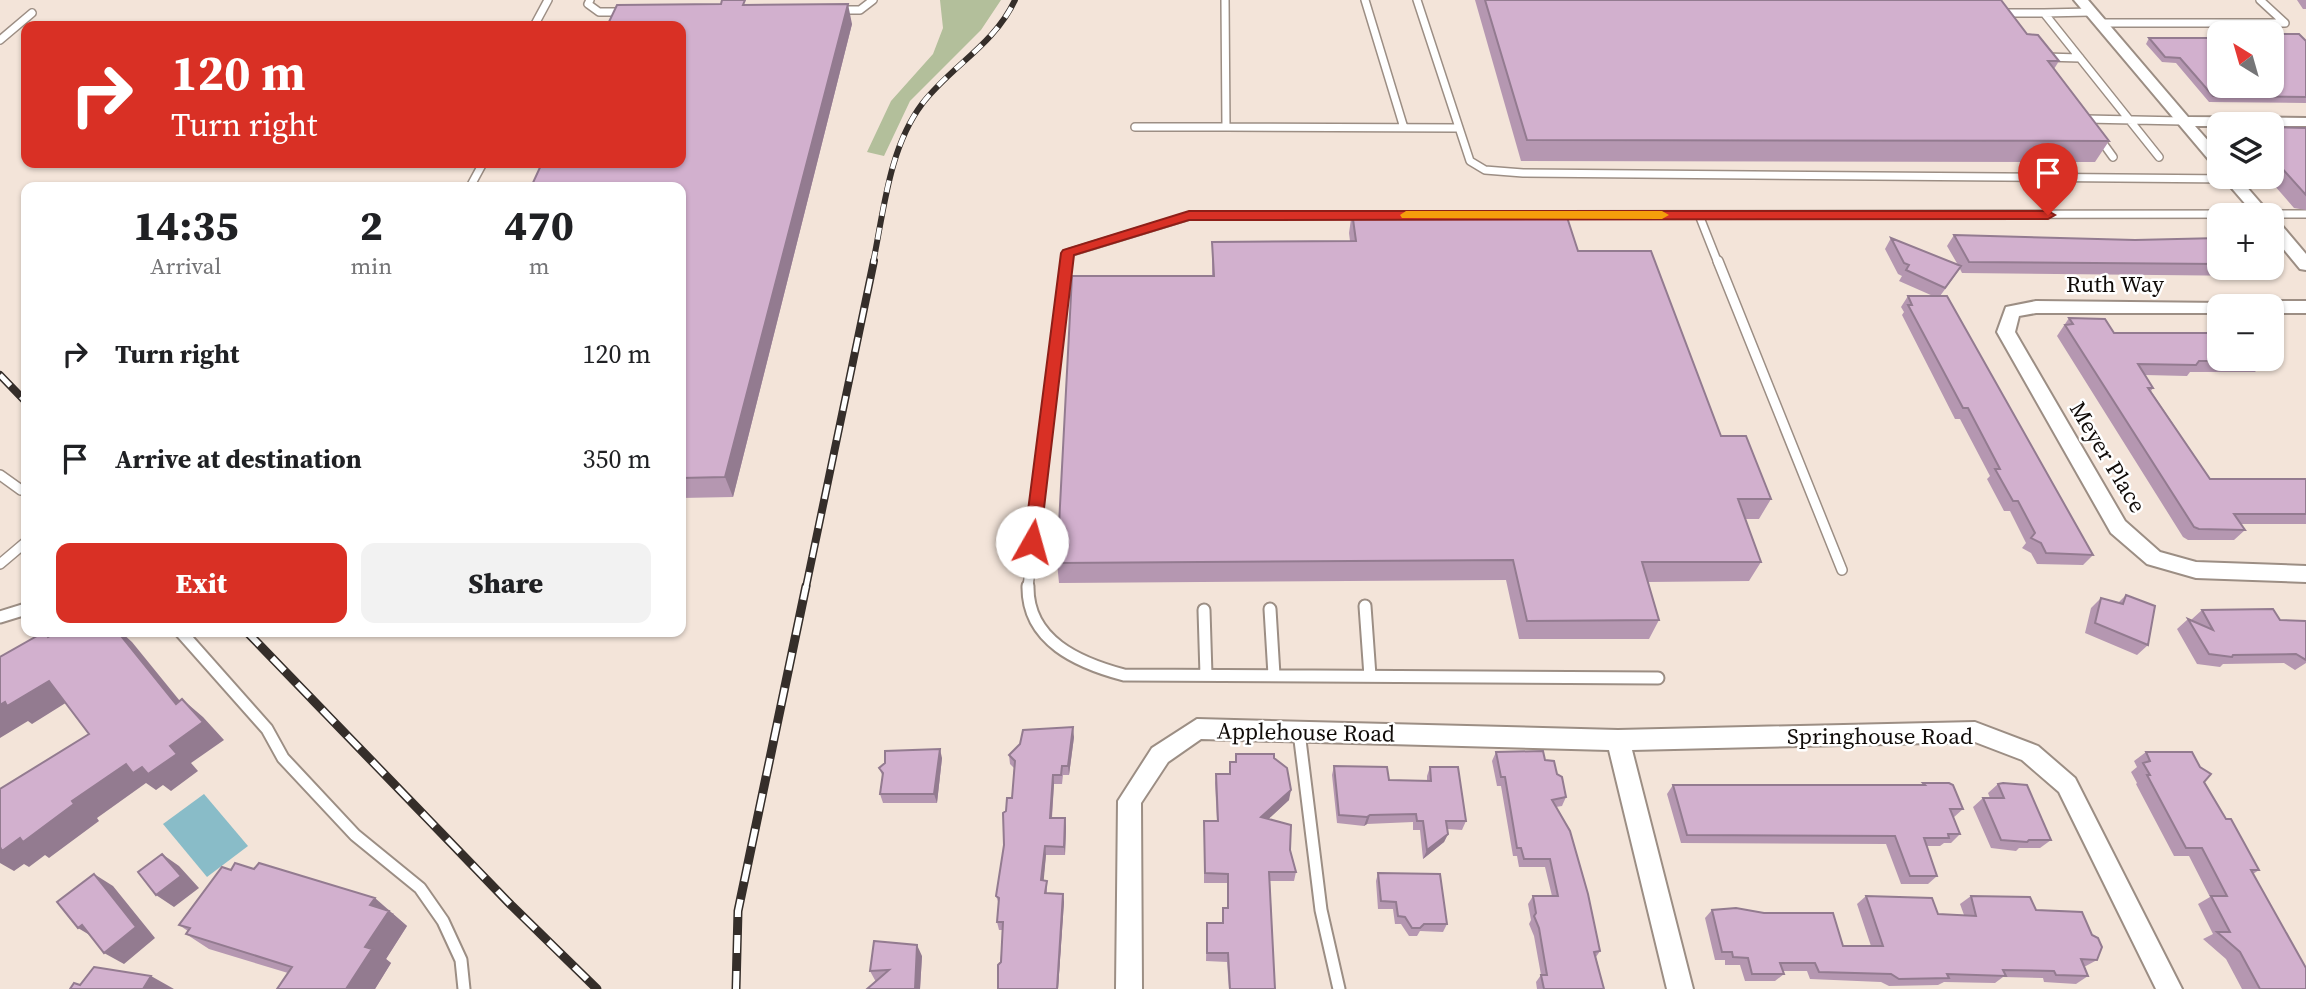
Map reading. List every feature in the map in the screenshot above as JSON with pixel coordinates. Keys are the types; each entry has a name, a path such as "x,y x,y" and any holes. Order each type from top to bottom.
{"street":[{"path":"2081,0 2207,149"},
{"path":"2183,121 2306,122"},
{"path":"2241,189 2253,203"},
{"path":"2284,239 2306,265"},
{"name":"Ruth Way","path":"2012,311 2036,307 2207,307"},
{"path":"2284,307 2306,307"},
{"name":"Meyer Place","path":"2012,311 2006,332 2118,527 2154,558 2196,570 2306,574"},
{"name":"Applehouse Road","path":"1129,989 1129,801 1160,755 1197,729 1618,740"},
{"name":"Springhouse Road","path":"1618,740 1975,732 2030,753 2067,785 2169,989"},
{"path":"1618,740 1680,989"}],"lane":[{"path":"537,21 548,0"},
{"path":"590,0 588,4 599,12 637,12"},
{"path":"834,10 860,10 873,0"},
{"path":"1225,0 1226,127"},
{"path":"1365,0 1404,128"},
{"path":"1417,0 1469,161 1485,170 1523,173 2207,178"},
{"path":"2012,24 2001,10 2096,18 2285,23 2260,0"},
{"path":"23,21 32,13"},
{"path":"2044,13 2159,157"},
{"path":"0,40 21,22"},
{"path":"2045,67 2037,57 2080,58"},
{"path":"2077,108 2113,157"},
{"path":"2085,118 2183,121"},
{"path":"1135,127 1459,128"},
{"path":"2284,215 2306,214"},
{"path":"1368,215 1189,216 1068,253 1027,597 1038,625 1058,649 1088,666 1124,675 1658,678"},
{"path":"1548,215 2207,215"},
{"path":"1699,215 1842,570"},
{"path":"0,475 21,490"},
{"path":"0,564 21,546"},
{"path":"1365,606 1370,676"},
{"path":"1270,609 1274,676"},
{"path":"2,612 21,610"},
{"path":"1204,610 1206,675"},
{"path":"185,637 267,729 283,758 355,835 420,888 443,921 457,950 461,960 464,989"},
{"path":"1300,732 1321,910 1339,989"}],"green space":[{"path":"940,0 1001,0 981,30 910,101 884,156 867,152 891,101 933,54 943,28"}],"water":[{"path":"204,794 248,846 207,877 163,824"}],"building":[{"path":"722,0 745,0 743,5 848,4 725,477 686,478 686,182 533,182 540,168 686,168 686,21 609,21 617,5 721,4"},
{"path":"1485,0 2001,0 2027,34 2038,35 2059,61 2048,61 2109,141 1527,140"},
{"path":"2284,34 2299,34 2306,41 2306,97 2284,97"},
{"path":"2149,38 2207,38 2207,89 2180,58 2165,57"},
{"path":"2284,127 2306,128 2306,195 2284,170"},
{"path":"1565,211 1578,251 1651,251 1721,436 1746,436 1771,499 1738,499 1761,562 1642,562 1659,620 1527,621 1513,560 1057,563 1072,276 1214,276 1212,242 1356,241 1352,212"},
{"path":"1954,235 2135,240 2207,238 2207,264 1969,262"},
{"path":"1891,238 1961,266 1945,288 1906,270 1909,265 1904,263"},
{"path":"1908,296 1947,296 2093,555 2046,553 2041,543 2031,538 2035,533 2018,501 2013,501 1995,469 2000,469 1968,408 1963,408 1908,305 1912,305"},
{"path":"2069,318 2105,319 2114,333 2207,333 2207,361 2199,361 2196,365 2138,364 2153,388 2148,388 2210,479 2306,479 2306,514 2234,514 2245,530 2194,527 2065,325 2073,324"},
{"path":"2126,595 2155,606 2148,645 2095,623 2101,598 2123,604"},
{"path":"2273,609 2280,620 2306,621 2306,660 2296,654 2232,657 2209,654 2188,619 2213,630 2202,610"},
{"path":"35,637 122,637 176,704 182,699 203,722 170,746 177,754 148,774 142,767 133,773 126,764 72,801 74,804 23,842 20,838 2,851 0,789 89,734 49,681 7,706 5,702 0,705 0,657"},
{"path":"1073,727 1068,766 1062,766 1061,775 1053,775 1050,818 1065,818 1064,847 1045,846 1041,880 1047,881 1045,893 1063,894 1057,989 998,989 1003,922 997,922 999,898 996,896 1004,845 1003,813 1006,811 1007,798 1012,798 1015,761 1009,755 1020,744 1023,730"},
{"path":"940,749 934,794 880,794 883,773 879,768 885,763 885,751"},
{"path":"1543,751 1545,760 1554,761 1557,774 1562,777 1566,797 1552,800 1570,831 1588,894 1600,951 1594,952 1604,989 1544,989 1541,975 1547,975 1539,928 1534,916 1536,913 1533,896 1558,896 1550,859 1524,859 1521,848 1517,848 1505,777 1501,777 1496,752"},
{"path":"2146,752 2192,752 2200,767 2211,774 2204,782 2226,819 2231,819 2259,870 2251,870 2306,968 2306,989 2260,989 2240,952 2217,932 2230,932 2211,896 2227,896 2202,848 2186,848 2147,775 2150,775 2143,763 2150,761"},
{"path":"1236,754 1274,754 1274,758 1287,768 1291,790 1261,817 1291,825 1290,850 1296,872 1269,872 1275,989 1230,989 1228,953 1207,953 1207,923 1223,923 1223,908 1228,908 1228,874 1205,873 1204,821 1218,821 1216,774 1230,774 1230,762 1236,762"},
{"path":"1334,766 1387,767 1389,780 1431,781 1430,767 1458,767 1466,821 1446,821 1448,834 1427,850 1423,821 1417,821 1416,814 1367,817 1339,815"},
{"path":"1923,783 1953,785 1963,809 1950,809 1960,834 1948,834 1949,838 1924,838 1937,876 1910,876 1895,836 1687,835 1673,785 1925,785"},
{"path":"1998,784 2027,785 2051,840 2001,840 1983,798 2004,798"},
{"path":"162,854 181,876 156,895 138,872"},
{"path":"235,863 254,869 259,863 375,898 370,905 389,911 365,947 372,949 346,989 277,989 292,967 186,934 190,928 179,925 222,867 231,870"},
{"path":"1378,873 1440,874 1447,924 1424,924 1420,928 1412,928 1405,917 1398,916 1396,902 1381,901"},
{"path":"94,874 136,927 104,953 82,925 78,928 57,902"},
{"path":"1866,896 1932,898 1938,914 1976,916 1971,896 2030,897 2036,910 2082,912 2092,935 2098,938 2102,947 2097,960 2081,959 2088,976 2056,975 2054,971 2003,970 2006,976 1947,974 1949,978 1899,979 1891,974 1819,972 1815,963 1780,963 1784,974 1752,974 1748,958 1733,957 1732,952 1722,952 1712,910 1736,908 1764,913 1833,913 1843,946 1883,946"},
{"path":"874,941 917,945 915,989 867,989 889,970 870,971"},
{"path":"94,967 151,976 143,989 70,989 74,983 80,985"}],"railway":[{"path":"873,263 889,180 911,121 933,90 996,30 1015,0"},
{"path":"806,587 874,261"},
{"path":"0,375 21,397"},
{"path":"736,989 738,911 806,586"},
{"path":"252,637 511,905 597,989"}],"slow traffic":[{"path":"1406,215 1662,215"}],"route":[{"path":"1032,542 1068,253 1189,216 2048,215"}]}
